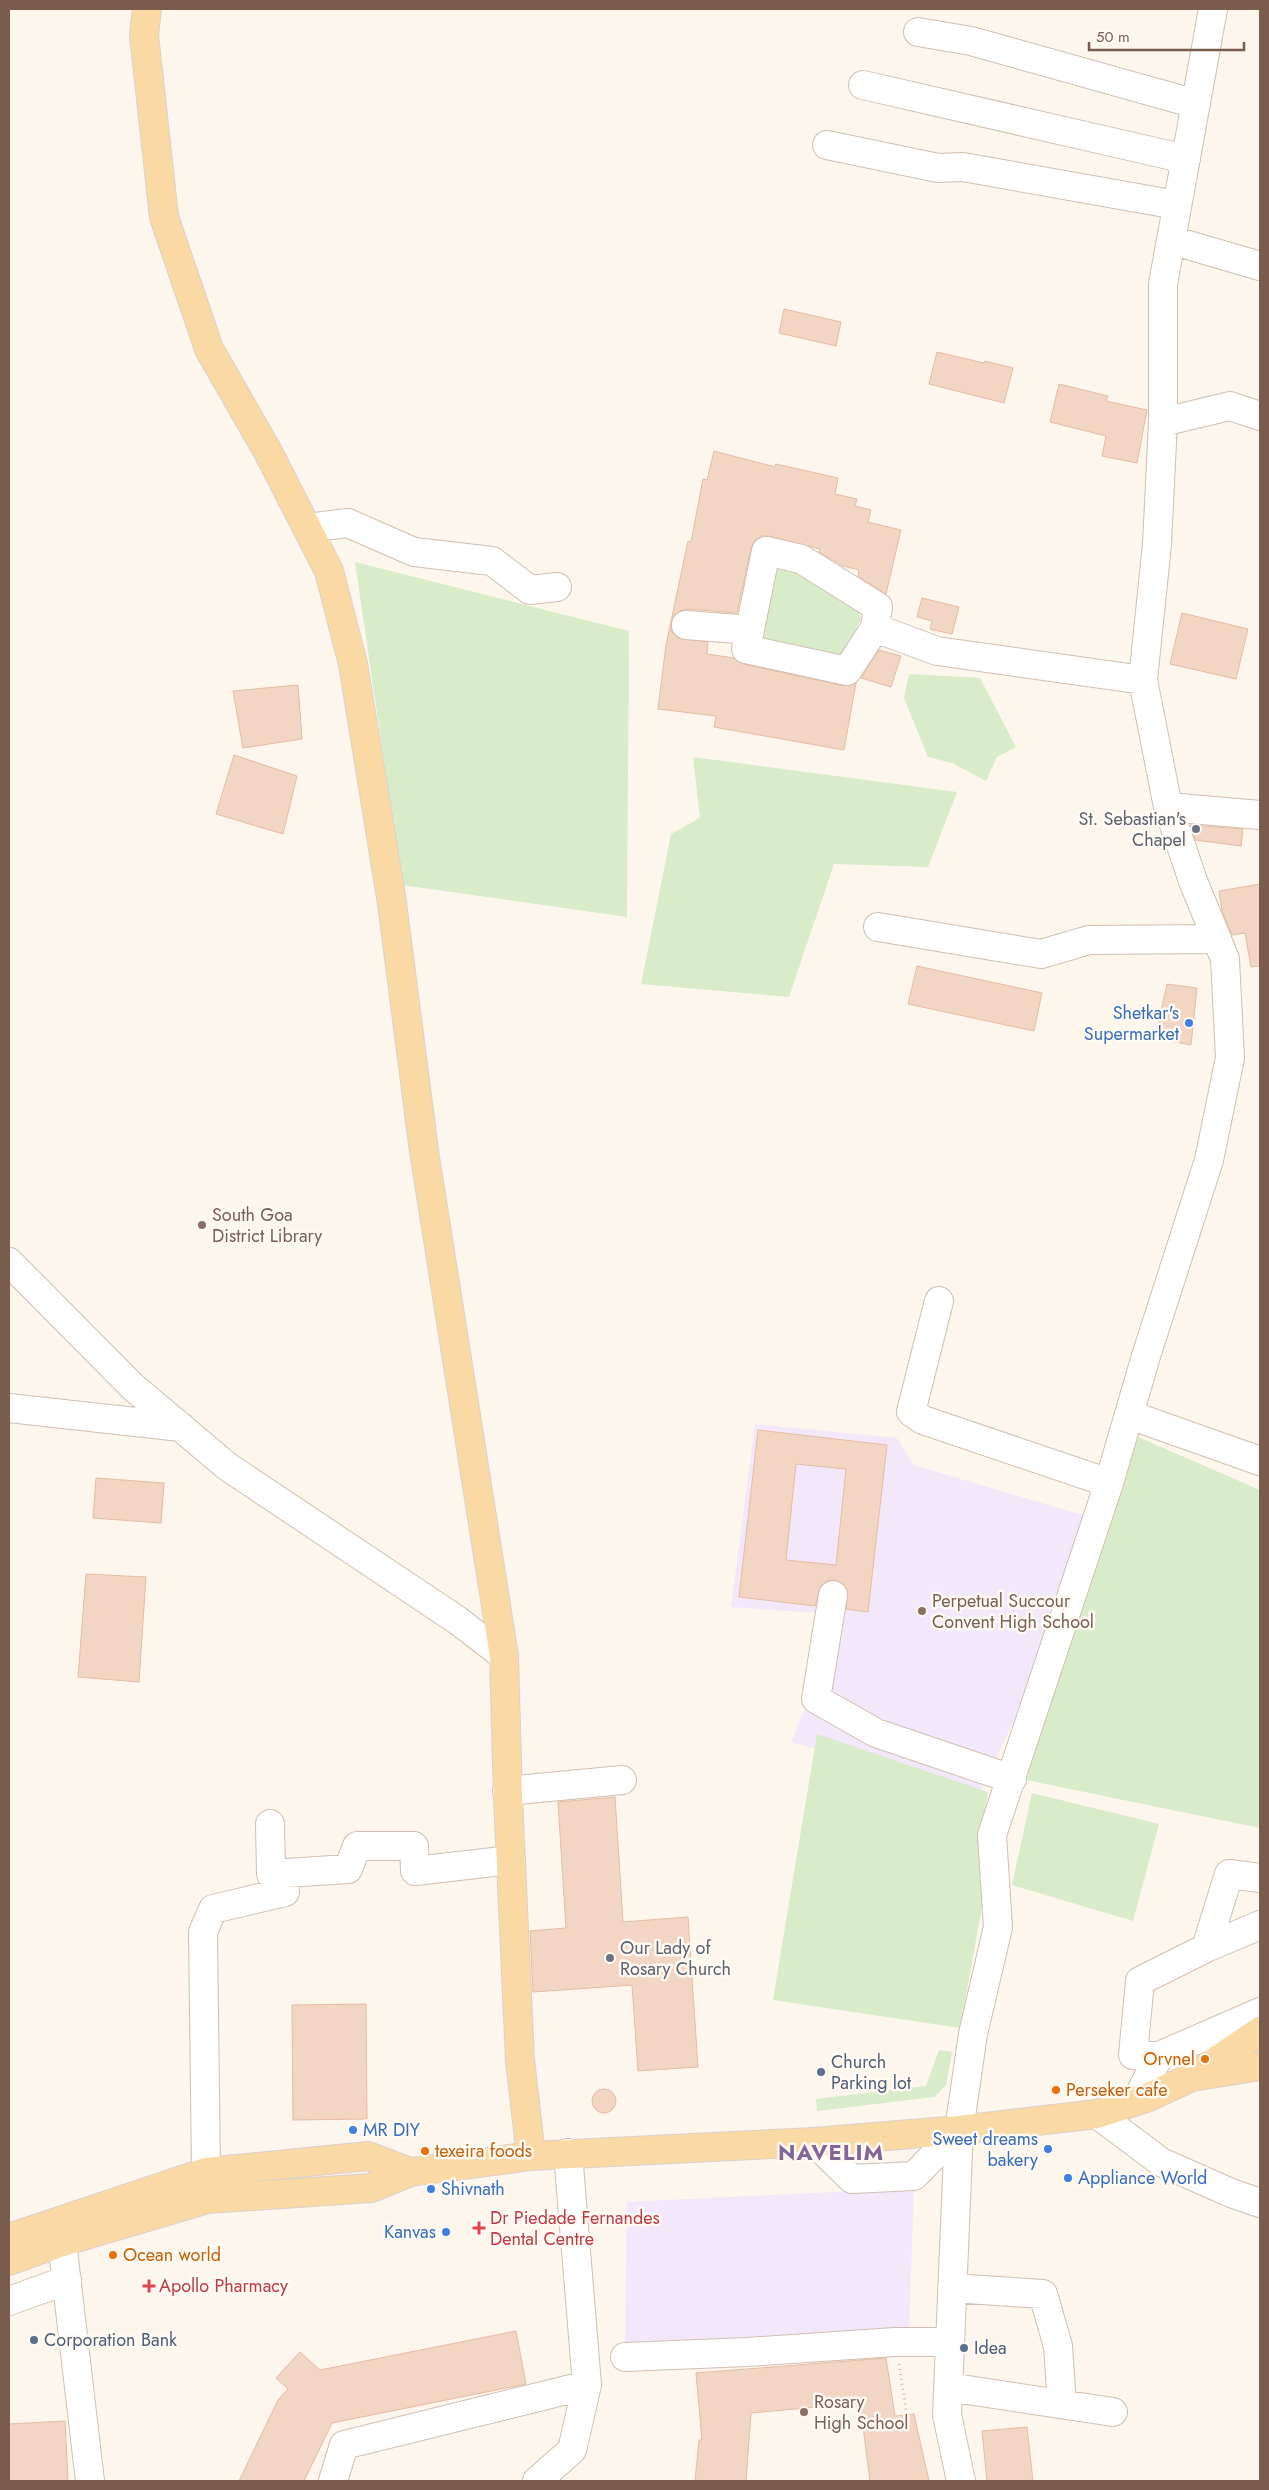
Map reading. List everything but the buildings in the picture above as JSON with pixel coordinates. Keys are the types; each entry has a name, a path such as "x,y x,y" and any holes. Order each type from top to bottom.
{"main road":[{"path":"147,9 144,35 164,217 209,349 268,452 329,571 353,664 392,903 424,1151 504,1656 507,1791 520,2060 531,2156"},
{"path":"9,2261 62,2242 207,2199 371,2188 410,2172 531,2156 814,2142 959,2130 1097,2114 1136,2101 1194,2076 1260,2031"},
{"path":"1194,2076 1260,2066"},
{"path":"9,2238 206,2172 368,2156 410,2172"}],"street":[{"path":"961,2481 947,2415 959,2130 973,2034 998,1927 992,1835 1109,1483 1209,1160 1230,1058 1225,959 1193,882 1168,807 1143,680 1156,544 1163,422 1163,284 1213,9"},
{"path":"918,32 971,41 1196,104"},
{"path":"863,84 1186,159"},
{"path":"827,145 938,168 962,167 1178,205"},
{"path":"1171,240 1260,266"},
{"path":"1163,422 1230,406 1260,416"},
{"path":"307,528 348,523 414,552 492,561 530,590 557,587"},
{"path":"766,551 801,559 878,607 875,628 847,671 746,649 766,551"},
{"path":"686,625 750,630"},
{"path":"875,628 937,651 1143,680"},
{"path":"1168,807 1260,815"},
{"path":"878,927 1040,954 1089,940 1217,939"},
{"path":"9,1262 133,1387 228,1467 457,1620 504,1656"},
{"path":"939,1301 911,1412 923,1420 1109,1483"},
{"path":"9,1408 181,1428"},
{"path":"1130,1414 1260,1461"},
{"path":"834,1595 816,1700 876,1734 1012,1779"},
{"path":"507,1791 622,1780"},
{"path":"270,1824 271,1874 348,1869 357,1846 414,1846 415,1871 511,1860"},
{"path":"1206,1948 1229,1874 1260,1878"},
{"path":"206,2172 203,1932 213,1909 286,1892"},
{"path":"1260,1925 1206,1948 1140,1981 1132,2055 1159,2056 1260,2012"},
{"path":"1136,2101 1159,2056"},
{"path":"1097,2114 1161,2162 1231,2193 1260,2203"},
{"path":"814,2142 852,2179 914,2176 959,2130"},
{"path":"537,2481 572,2450 587,2385 568,2153"},
{"path":"62,2242 90,2481"},
{"path":"9,2301 66,2280"},
{"path":"952,2288 1043,2294 1058,2346 1062,2404"},
{"path":"625,2357 747,2352 895,2342 950,2342"},
{"path":"333,2481 344,2445 587,2385"},
{"path":"948,2387 1113,2412"}],"path":[{"path":"895,2342 907,2415"}],"shaded area":[{"name":"Perpetual Succour Convent High School","path":"755,1424 897,1438 914,1465 1092,1518 1014,1721 979,1793 791,1742 845,1615 731,1607"},
{"path":"914,2188 909,2331 625,2347 627,2202"}],"green space":[{"path":"355,562 629,631 627,917 402,885"},
{"path":"776,563 799,563 859,612 861,619 838,665 758,645"},
{"path":"909,674 980,678 1016,747 997,757 986,781 952,763 928,757 904,698"},
{"path":"693,757 957,792 928,867 834,864 789,997 641,984 671,834 700,818"},
{"path":"1138,1437 1260,1490 1260,1828 1026,1780"},
{"path":"817,1734 988,1792 981,1832 986,1885 960,2028 773,2000"},
{"path":"1032,1793 1159,1824 1133,1921 1012,1885"},
{"path":"939,2050 952,2052 946,2085 935,2097 817,2111 816,2099 926,2086"}],"place":[{"name":"St. Sebastian's Chapel","path":"1196,829"},
{"name":"Shetkar's Supermarket","path":"1189,1023"},
{"name":"South Goa District Library","path":"202,1225"},
{"name":"Perpetual Succour Convent High School","path":"922,1611"},
{"name":"Our Lady of Rosary Church","path":"610,1958"},
{"name":"Orvnel","path":"1205,2059"},
{"name":"Church Parking lot","path":"821,2072"},
{"name":"Perseker cafe","path":"1056,2090"},
{"name":"MR DIY","path":"353,2130"},
{"name":"Sweet dreams bakery","path":"1048,2149"},
{"name":"texeira foods","path":"425,2151"},
{"name":"Appliance World","path":"1068,2178"},
{"name":"Shivnath","path":"431,2189"},
{"name":"Dr Piedade Fernandes Dental Centre","path":"479,2228"},
{"name":"Kanvas","path":"446,2232"},
{"name":"Ocean world","path":"113,2255"},
{"name":"Apollo Pharmacy","path":"149,2286"},
{"name":"Corporation Bank","path":"34,2340"},
{"name":"Idea","path":"964,2348"},
{"name":"Rosary High School","path":"804,2412"}],"district":[{"name":"NAVELIM","path":"831,2152"}]}
